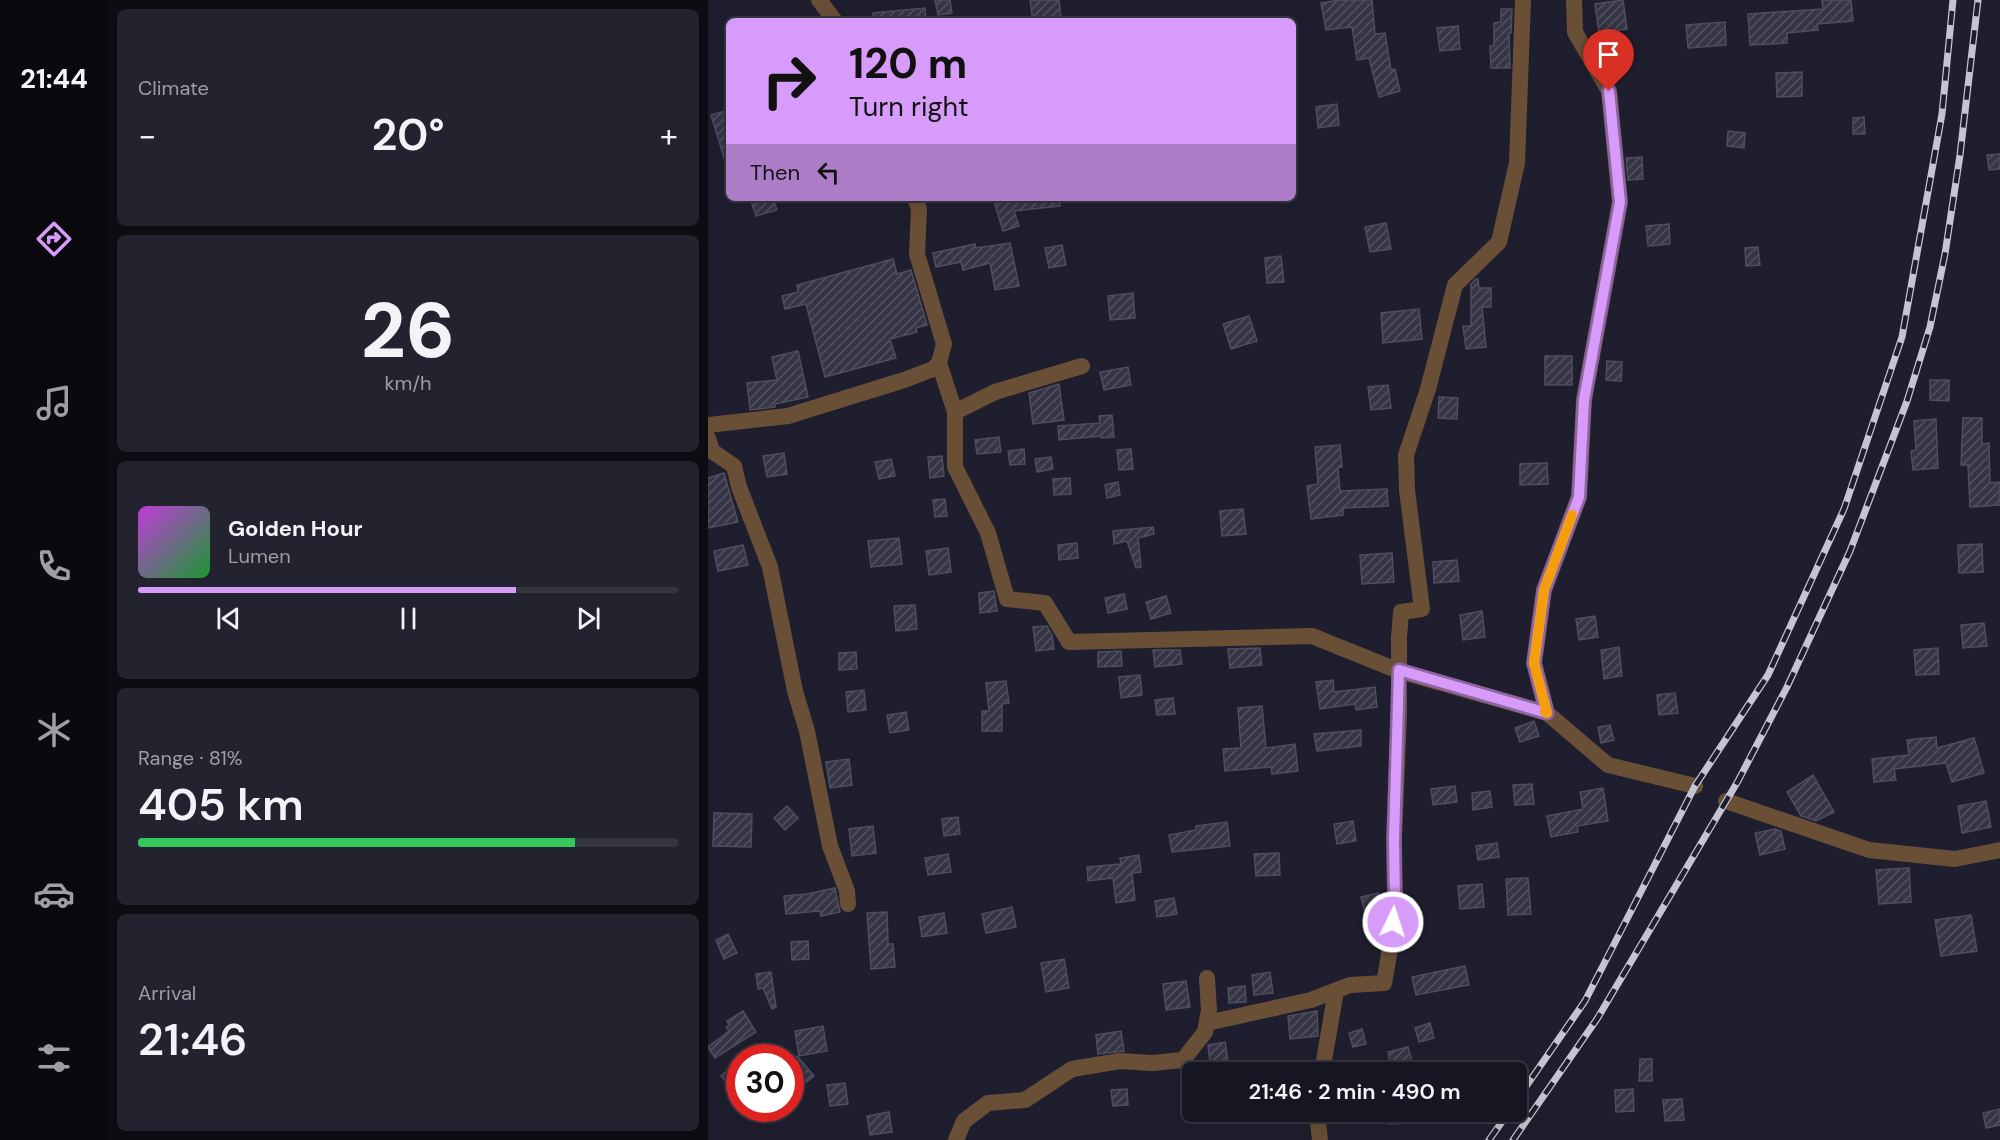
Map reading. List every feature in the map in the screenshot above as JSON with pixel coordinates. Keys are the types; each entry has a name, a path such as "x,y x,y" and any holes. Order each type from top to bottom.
{"street":[{"path":"819,0 833,18"},
{"path":"1207,1023 1311,1000 1350,985 1384,983 1395,902 1394,839 1401,612 1422,609 1407,490 1406,455 1428,389 1455,285 1499,242 1516,163 1522,0"},
{"path":"1547,713 1534,663 1544,590 1579,497 1584,400 1620,202 1609,91 1575,32 1575,0"},
{"path":"708,425 788,416 904,380 933,369 939,363 944,344 917,254 919,209 916,201"},
{"path":"939,363 955,412 956,467 988,533 1007,599 1045,603 1070,642 1312,636 1399,670 1547,713 1608,765 1695,786"},
{"path":"955,412 995,392 1082,366"},
{"path":"708,438 712,451 734,466 739,487 770,567 795,691 816,772 830,846 847,891 848,904"},
{"path":"1726,801 1869,850 1955,859 2000,850"},
{"path":"956,1140 964,1121 988,1103 1025,1100 1072,1069 1120,1061 1152,1063 1182,1060 1205,1032 1209,1010 1207,978"},
{"path":"1324,1062 1336,991"},
{"path":"1318,1122 1320,1140"}],"building":[{"path":"935,0 950,0 952,13 938,15"},
{"path":"1030,0 1059,0 1061,17 1033,18"},
{"path":"1339,0 1372,0 1375,34 1385,33 1391,70 1395,69 1400,91 1379,97 1369,58 1357,60 1352,27 1326,30 1321,3"},
{"path":"1623,0 1627,29 1599,33 1595,4"},
{"path":"1822,0 1851,0 1853,21 1817,24 1818,30 1787,33 1787,43 1750,45 1748,14 1823,9"},
{"path":"925,8 926,18 873,18 873,13"},
{"path":"1501,9 1512,9 1511,33 1509,33 1510,68 1491,68 1490,46 1494,46 1494,23 1501,22"},
{"path":"1725,22 1726,45 1688,48 1686,25"},
{"path":"1458,26 1460,49 1440,51 1437,28"},
{"path":"1802,72 1802,96 1777,97 1776,73"},
{"path":"1337,104 1339,125 1318,128 1316,107"},
{"path":"726,111 726,164 711,115"},
{"path":"1864,117 1865,134 1853,134 1853,118"},
{"path":"1728,131 1745,133 1744,148 1727,146"},
{"path":"2000,154 2000,169 1989,170 1987,155"},
{"path":"1642,157 1643,179 1628,180 1626,158"},
{"path":"751,201 774,201 777,210 756,216"},
{"path":"994,201 1059,201 1060,206 1014,211 1019,226 1003,231"},
{"path":"1386,223 1391,249 1370,252 1365,227"},
{"path":"1669,224 1670,244 1648,246 1646,226"},
{"path":"1010,243 1019,286 995,290 990,263 963,270 961,262 936,267 933,253 975,244 976,248"},
{"path":"1062,245 1066,265 1049,268 1045,248"},
{"path":"1758,247 1760,265 1746,266 1745,248"},
{"path":"1281,256 1284,282 1267,283 1265,258"},
{"path":"893,259 897,274 911,270 927,325 916,328 917,332 890,339 896,358 825,377 806,304 785,309 782,296 798,292 797,285"},
{"path":"1478,279 1479,288 1491,288 1491,307 1482,307 1486,347 1466,349 1463,326 1471,326 1471,284"},
{"path":"1133,293 1135,318 1110,320 1108,296"},
{"path":"1419,309 1422,339 1383,343 1381,313"},
{"path":"1249,316 1257,341 1231,349 1223,324"},
{"path":"798,351 808,397 775,404 775,407 750,410 747,383 777,380 772,357"},
{"path":"1545,356 1572,356 1572,385 1545,385"},
{"path":"1607,361 1622,362 1621,381 1606,380"},
{"path":"1128,367 1131,385 1104,390 1100,372"},
{"path":"1930,380 1949,380 1949,401 1930,400"},
{"path":"1059,384 1064,420 1033,424 1029,393"},
{"path":"1388,385 1391,408 1371,410 1368,387"},
{"path":"1439,397 1458,398 1457,419 1438,418"},
{"path":"1112,415 1114,437 1059,440 1058,426 1100,423 1099,416"},
{"path":"1963,418 1982,418 1982,444 1989,443 1990,483 2000,482 2000,505 1970,507 1968,465 1961,465"},
{"path":"1936,419 1938,468 1913,470 1911,451 1916,450 1914,421"},
{"path":"999,437 1001,452 977,454 975,440"},
{"path":"1340,445 1342,467 1338,468 1340,491 1387,489 1388,506 1343,508 1343,515 1311,519 1307,486 1318,484 1315,447"},
{"path":"1024,449 1025,464 1010,465 1008,451"},
{"path":"1131,449 1133,469 1119,470 1117,450"},
{"path":"784,453 787,474 767,477 763,456"},
{"path":"942,456 944,476 930,478 928,457"},
{"path":"1051,457 1053,469 1037,472 1035,459"},
{"path":"891,459 895,476 879,479 875,462"},
{"path":"1547,463 1548,484 1520,485 1520,464"},
{"path":"724,473 738,522 708,528 708,478"},
{"path":"1070,478 1071,494 1054,495 1053,479"},
{"path":"1118,482 1120,495 1107,498 1105,485"},
{"path":"945,499 947,516 935,517 933,500"},
{"path":"1243,509 1246,534 1222,536 1220,511"},
{"path":"1153,527 1154,534 1138,538 1141,567 1136,568 1127,541 1114,544 1113,531"},
{"path":"899,538 902,564 871,567 868,541"},
{"path":"1077,543 1078,558 1059,560 1058,545"},
{"path":"1982,544 1983,572 1959,573 1958,545"},
{"path":"743,545 748,565 718,571 714,551"},
{"path":"948,548 951,572 929,575 926,551"},
{"path":"1392,553 1394,582 1362,584 1360,555"},
{"path":"1457,560 1459,581 1434,583 1433,562"},
{"path":"994,591 997,611 980,613 979,593"},
{"path":"1124,594 1127,609 1108,613 1105,598"},
{"path":"1166,596 1171,613 1151,619 1146,602"},
{"path":"915,605 917,629 896,631 894,606"},
{"path":"1482,611 1485,637 1463,640 1460,615"},
{"path":"1595,616 1598,637 1579,640 1576,619"},
{"path":"1984,623 1987,646 1963,648 1961,625"},
{"path":"1047,626 1052,635 1054,649 1036,651 1033,627"},
{"path":"1619,647 1622,676 1604,679 1601,650"},
{"path":"1260,648 1262,665 1230,668 1228,649"},
{"path":"1938,648 1939,674 1916,675 1914,650"},
{"path":"1153,650 1180,650 1182,664 1155,667"},
{"path":"1121,651 1122,666 1098,667 1098,652"},
{"path":"856,652 857,669 839,670 839,653"},
{"path":"1140,675 1142,695 1121,698 1119,677"},
{"path":"1333,680 1334,692 1375,687 1377,707 1356,710 1355,704 1320,709 1316,682"},
{"path":"1006,681 1009,703 1002,704 1002,731 982,731 982,711 989,711 986,683"},
{"path":"864,690 866,710 848,712 846,692"},
{"path":"1675,693 1678,713 1659,715 1657,695"},
{"path":"1173,698 1175,714 1157,715 1155,700"},
{"path":"1262,706 1266,748 1295,744 1298,771 1272,774 1271,767 1225,771 1223,749 1241,748 1238,708"},
{"path":"906,712 909,730 890,733 887,715"},
{"path":"1534,721 1539,736 1520,742 1515,728"},
{"path":"1610,725 1614,740 1601,743 1598,727"},
{"path":"1361,730 1361,746 1317,751 1314,734"},
{"path":"1936,737 1937,748 1974,738 1984,773 1952,782 1946,763 1894,769 1896,780 1874,782 1872,759 1909,755 1907,740"},
{"path":"849,759 852,785 830,788 826,762"},
{"path":"1813,775 1834,812 1816,821 1801,816 1787,792"},
{"path":"1532,784 1534,804 1515,805 1513,785"},
{"path":"1455,786 1457,802 1433,805 1431,789"},
{"path":"1603,788 1608,821 1577,826 1578,832 1551,837 1547,816 1583,809 1580,792"},
{"path":"1490,791 1492,807 1473,810 1472,793"},
{"path":"1986,801 1991,827 1962,833 1958,806"},
{"path":"787,806 798,818 785,830 774,818"},
{"path":"714,813 752,814 751,847 713,846"},
{"path":"958,817 960,834 944,836 942,819"},
{"path":"1353,821 1356,841 1337,844 1334,824"},
{"path":"1227,822 1230,846 1172,852 1169,835 1196,830 1196,826"},
{"path":"873,826 876,853 852,856 849,829"},
{"path":"1775,829 1781,831 1785,849 1760,855 1755,833"},
{"path":"1497,843 1499,857 1478,860 1476,846"},
{"path":"1279,853 1280,875 1256,876 1254,854"},
{"path":"948,854 951,872 928,875 925,858"},
{"path":"1139,855 1141,872 1132,873 1135,900 1116,903 1113,878 1088,881 1087,867 1121,864 1120,858"},
{"path":"1909,868 1911,902 1879,904 1876,870"},
{"path":"1528,878 1531,914 1508,915 1506,879"},
{"path":"1482,884 1484,907 1460,909 1458,886"},
{"path":"835,888 840,912 821,916 820,911 786,914 784,896"},
{"path":"1379,893 1383,916 1367,920 1361,897"},
{"path":"1174,898 1177,914 1157,917 1155,901"},
{"path":"1012,907 1016,927 986,933 982,914"},
{"path":"887,912 888,944 893,944 895,967 871,969 867,913"},
{"path":"944,913 947,933 922,937 919,917"},
{"path":"1971,915 1977,951 1941,956 1935,920"},
{"path":"728,934 737,953 724,959 716,940"},
{"path":"808,941 809,959 792,960 791,942"},
{"path":"1064,959 1069,988 1046,992 1041,963"},
{"path":"1465,966 1469,985 1416,995 1412,977"},
{"path":"771,972 776,1007 772,1009 763,988 758,989 756,974"},
{"path":"1270,972 1273,993 1254,995 1252,975"},
{"path":"1186,981 1190,1007 1166,1010 1163,984"},
{"path":"1245,986 1246,1002 1229,1003 1228,988"},
{"path":"743,1011 756,1032 737,1044 726,1044 726,1051 715,1058 708,1047 729,1031 726,1027 729,1025 727,1021"},
{"path":"1317,1011 1318,1036 1290,1039 1288,1016"},
{"path":"1430,1023 1434,1038 1419,1042 1415,1028"},
{"path":"823,1026 827,1051 804,1055 804,1044 797,1044 795,1031"},
{"path":"1362,1029 1366,1044 1353,1047 1349,1033"},
{"path":"1121,1031 1124,1051 1098,1054 1096,1035"},
{"path":"1225,1042 1228,1061 1210,1062 1208,1045"},
{"path":"1408,1047 1412,1061 1390,1062 1388,1052"},
{"path":"1640,1059 1652,1059 1652,1081 1639,1081"},
{"path":"804,1064 814,1076 804,1084"},
{"path":"726,1071 726,1082 721,1076"},
{"path":"845,1083 848,1104 830,1106 827,1085"},
{"path":"1127,1089 1128,1105 1113,1106 1111,1090"},
{"path":"1633,1089 1634,1111 1616,1112 1615,1090"},
{"path":"1682,1099 1684,1120 1665,1121 1663,1100"},
{"path":"2000,1109 2000,1125 1986,1128 1983,1113"},
{"path":"889,1112 892,1132 870,1135 867,1116"},
{"path":"1388,1122 1410,1123 1388,1124"}],"railway":[{"path":"1527,1085 1585,1001 1695,786 1768,675 1844,509 1902,337 1942,114 1953,0"},
{"path":"1513,1140 1597,1019 1738,781 1787,687 1850,551 1907,401 1930,327 1945,254 1960,155 1978,0"},
{"path":"1489,1140 1502,1122"}],"slow traffic":[{"path":"1545,712 1547,713 1534,663 1544,590 1572,515"}],"route":[{"path":"1393,922 1399,670 1547,713 1534,663 1544,590 1579,497 1584,400 1620,202 1609,91"}]}
